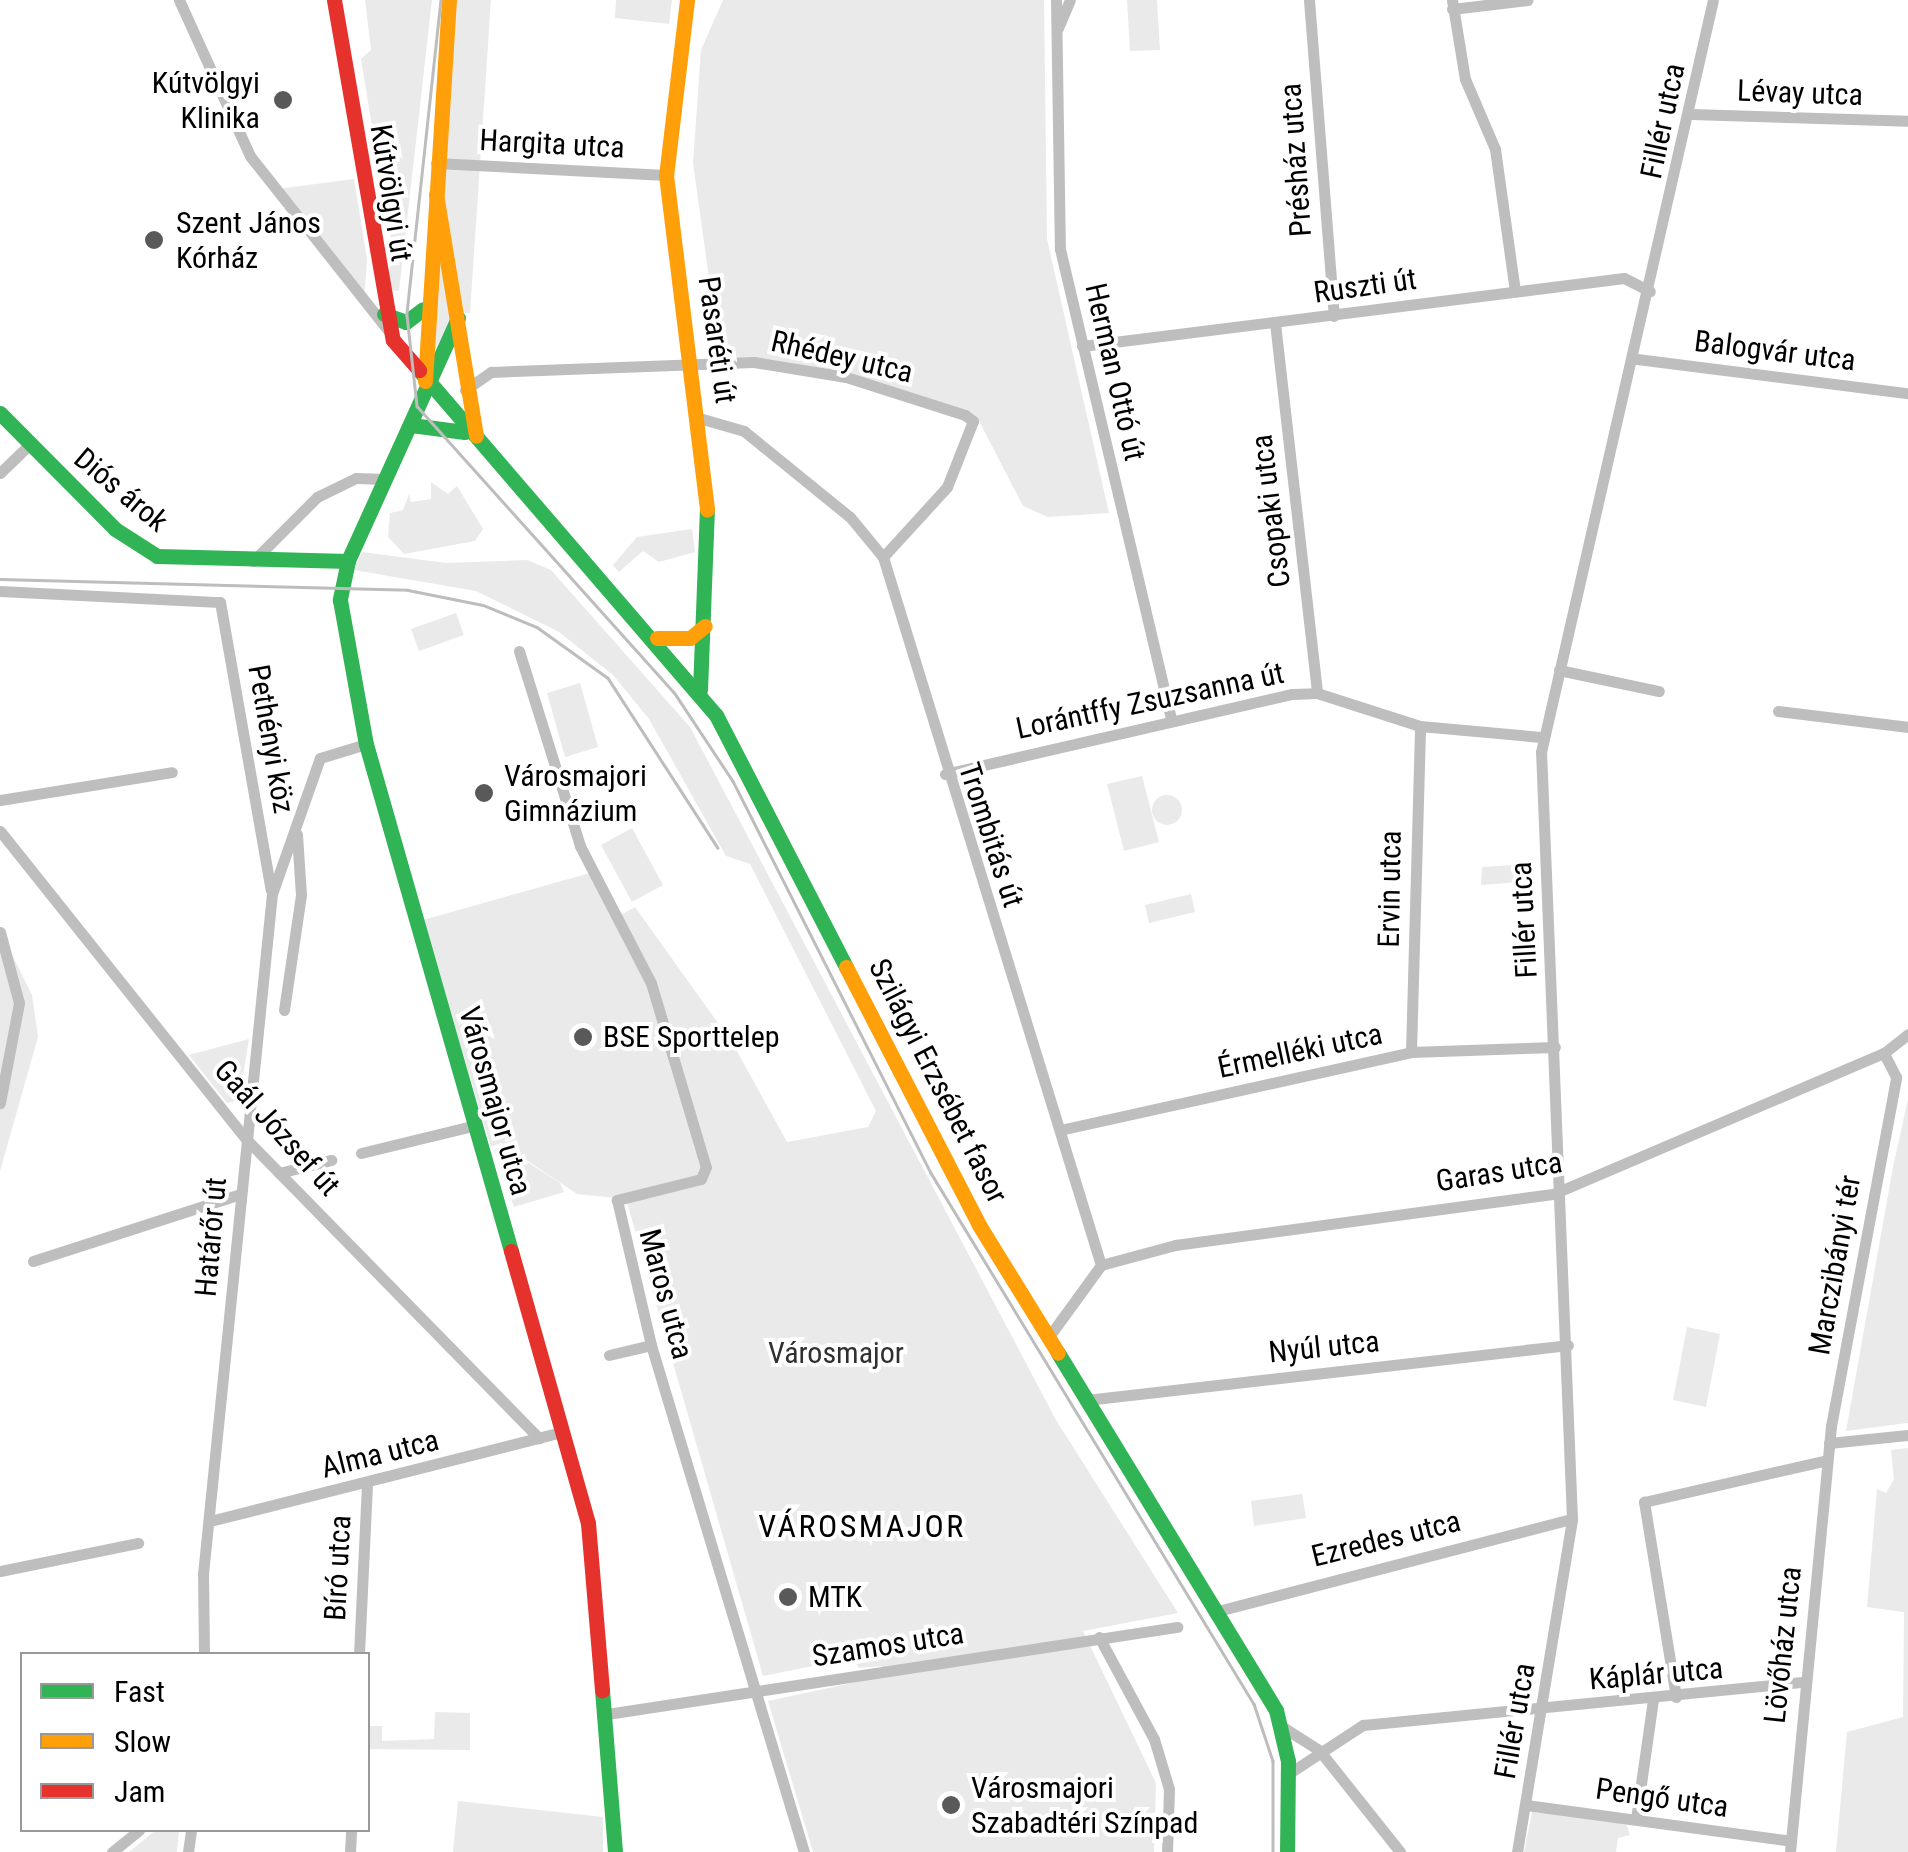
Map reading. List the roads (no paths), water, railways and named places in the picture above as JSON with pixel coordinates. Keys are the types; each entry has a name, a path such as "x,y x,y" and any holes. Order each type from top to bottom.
{"street":[{"path":"179,0 250,156 386,322 406,322 423,309"},
{"name":"Kútvölgyi út","path":"334,0 386,322 426,381"},
{"name":"Szilágyi Erzsébet fasor","path":"449,0 423,309 426,381 481,450 657,638 700,690 783,834 979,1224 1280,1726 1288,1774 1287,1852"},
{"name":"Pasaréti út","path":"687,0 666,175 693,362 711,562 700,690"},
{"name":"Herman Ottó út","path":"1056,0 1060,249 1171,718"},
{"name":"Herman Ottó út","path":"1056,32 1070,0"},
{"name":"Présház utca","path":"1309,0 1334,316"},
{"path":"1515,292 1494,149 1465,79 1452,4 1528,0"},
{"name":"Fillér utca","path":"1518,1852 1572,1519 1542,737 1637,359 1713,0"},
{"name":"Lévay utca","path":"1691,114 1908,121"},
{"name":"Hargita utca","path":"436,163 666,175"},
{"name":"Szilágyi Erzsébet fasor","path":"433,186 458,318 464,393 481,450"},
{"name":"Ruszti út","path":"1082,346 1624,278 1650,291"},
{"path":"426,381 458,318"},
{"name":"Csopaki utca","path":"1275,324 1317,692"},
{"name":"Balogvár utca","path":"1637,359 1908,393"},
{"name":"Rhédey utca","path":"464,393 491,372 693,362 846,377 973,421 947,487 882,557"},
{"name":"Városmajor utca","path":"426,381 411,425 348,561 340,600 366,744 588,1523 607,1714 615,1852"},
{"name":"Diós árok","path":"0,413 115,529 157,556 250,565 348,561"},
{"name":"Trombitás út","path":"699,418 744,431 850,517 882,557 945,774 1100,1265"},
{"path":"411,425 467,433"},
{"path":"0,473 30,444"},
{"path":"250,565 313,500 356,478 386,479"},
{"name":"Pethényi köz","path":"0,591 214,596 225,608 272,894"},
{"path":"657,638 690,638 705,626"},
{"name":"Maros utca","path":"519,651 580,846 651,982 706,1168 701,1180 617,1200 651,1345 804,1852"},
{"path":"1559,670 1659,690"},
{"name":"Lorántffy Zsuzsanna út","path":"945,774 1171,718 1317,692 1420,726 1542,737"},
{"path":"1778,711 1908,726"},
{"name":"Ervin utca","path":"1411,1052 1420,726"},
{"name":"Határőr út","path":"204,1652 210,1522 272,894 325,752 366,744"},
{"path":"0,800 172,772"},
{"name":"Határőr út","path":"284,1010 301,895 297,830"},
{"name":"Gaál József út","path":"0,831 246,1139 539,1438"},
{"path":"0,932 19,1003 0,1104"},
{"path":"1884,1053 1908,1034"},
{"name":"Érmelléki utca","path":"1060,1130 1411,1052 1555,1047"},
{"name":"Garas utca","path":"1100,1265 1175,1245 1562,1191 1884,1053"},
{"name":"Marczibányi tér","path":"1829,1443 1896,1077 1884,1053"},
{"path":"361,1153 473,1126"},
{"path":"279,1173 332,1160"},
{"path":"33,1261 240,1194"},
{"path":"1048,1338 1100,1265"},
{"name":"Nyúl utca","path":"1086,1400 1568,1344"},
{"path":"609,1355 651,1345"},
{"name":"Alma utca","path":"210,1522 562,1432"},
{"path":"1829,1443 1908,1435"},
{"name":"Lövőház utca","path":"1790,1846 1829,1443"},
{"path":"1676,1697 1644,1502 1827,1460"},
{"name":"Bíró utca","path":"359,1652 367,1484"},
{"name":"Ezredes utca","path":"1214,1612 1572,1519"},
{"path":"0,1571 138,1543"},
{"name":"Szamos utca","path":"607,1714 1177,1627"},
{"path":"1099,1637 1154,1739 1169,1789 1167,1852"},
{"name":"Káplár utca","path":"1288,1774 1319,1750 1363,1726 1803,1682"},
{"path":"1636,1819 1654,1699"},
{"path":"1280,1726 1319,1750 1400,1852"},
{"name":"Pengő utca","path":"1526,1805 1776,1838 1790,1846"},
{"path":"112,1852 137,1832"}],"tram line":[{"path":"441,0 407,315 417,406 674,692 733,781 931,1173 1254,1704 1273,1761 1273,1852"},
{"path":"0,579 408,590 483,605 537,627 608,678 718,848"}],"place":[{"name":"Kútvölgyi Klinika","path":"283,100"},
{"name":"Szent János Kórház","path":"154,240"},
{"name":"Városmajori Gimnázium","path":"484,793"},
{"name":"BSE Sporttelep","path":"583,1037"},
{"name":"MTK","path":"788,1597"},
{"name":"Városmajori Szabadtéri Színpad","path":"951,1805"}],"district":[{"name":"VÁROSMAJOR","path":"862,1526"}],"park label":[{"name":"Városmajor","path":"836,1353"}]}
